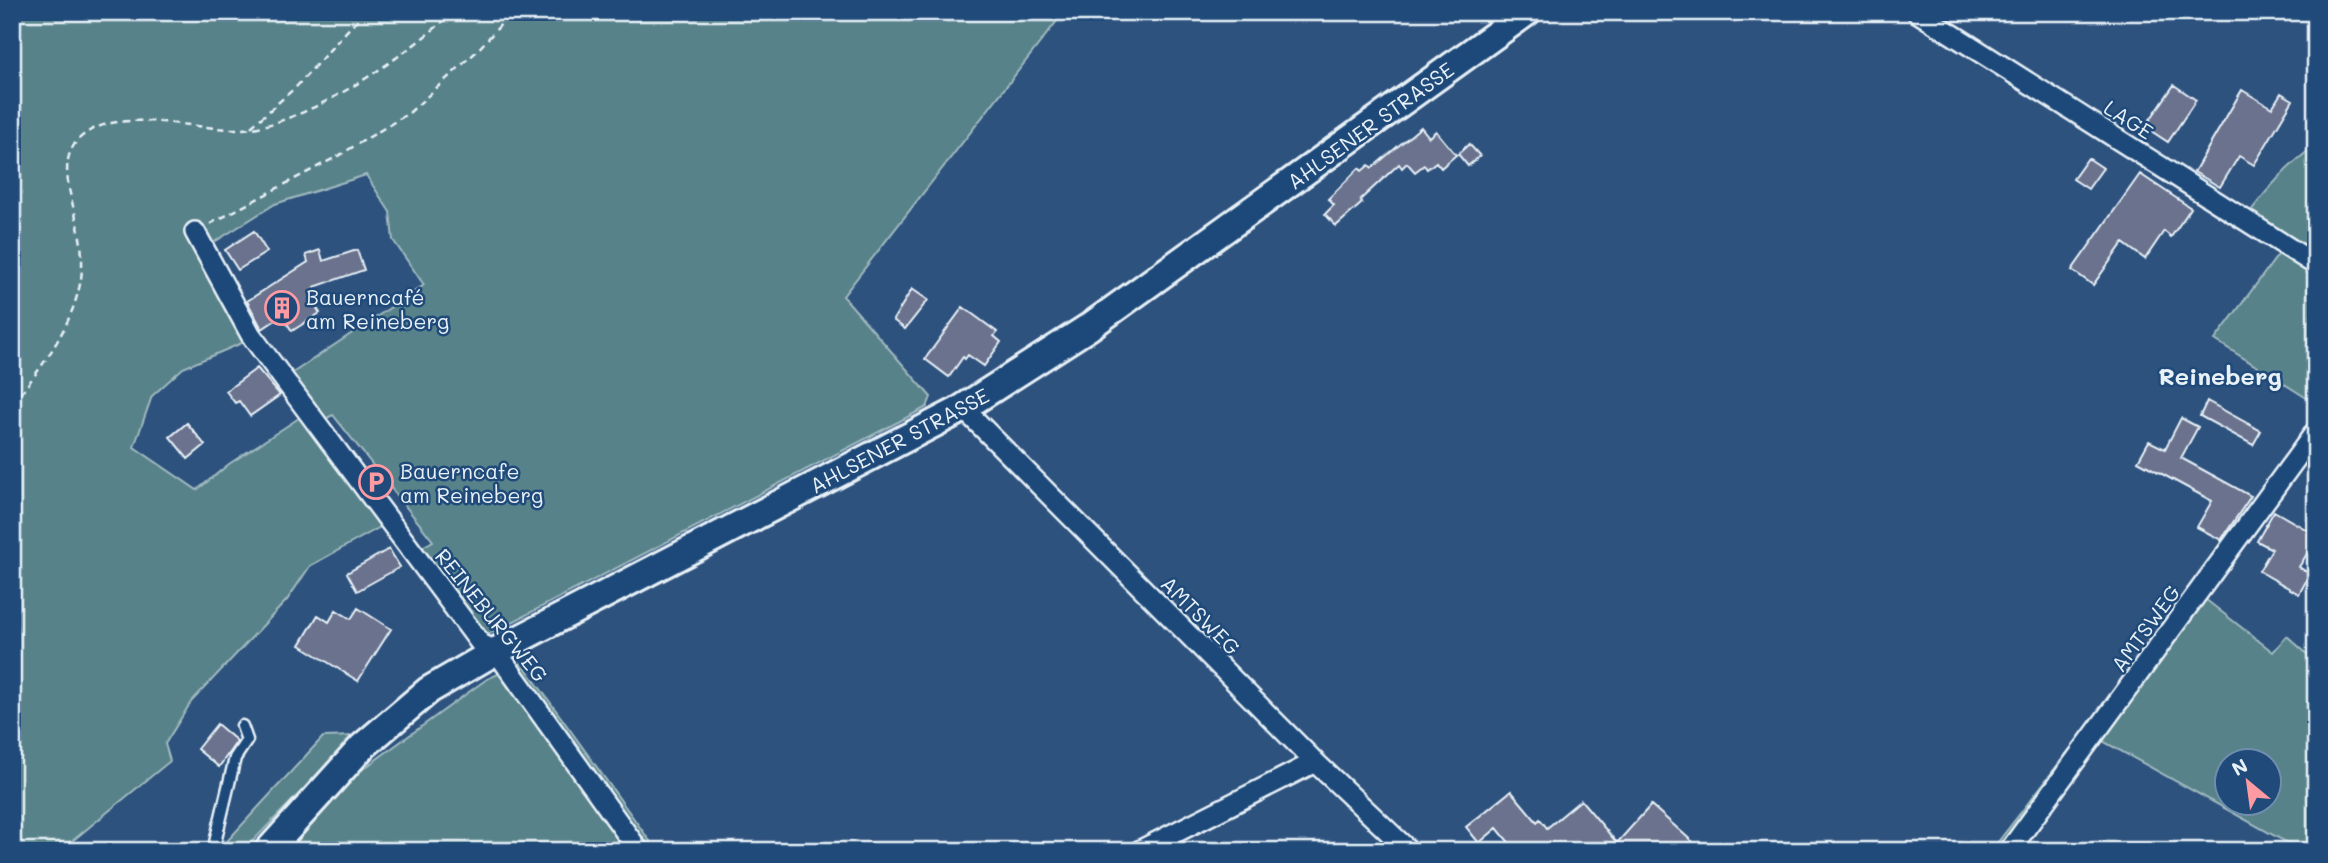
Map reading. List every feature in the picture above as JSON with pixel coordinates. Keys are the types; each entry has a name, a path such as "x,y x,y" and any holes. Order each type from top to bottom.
{"main road":[{"name":"AHLSENER STRASSE","path":"268,851 362,747 429,690 496,651 963,408 1089,327 1527,12"}],"street":[{"name":"LAGE","path":"1917,12 2316,265"},
{"name":"REINEBURGWEG","path":"195,232 251,335 481,644 496,651 639,851"},
{"name":"AMTSWEG","path":"963,408 1315,762 1409,851"},
{"name":"AMTSWEG","path":"2009,851 2316,431"},
{"path":"1139,851 1315,762"}],"lane":[{"path":"213,851 235,758 247,740 242,726"}],"path":[{"path":"250,128 297,86 364,12"},
{"path":"12,403 54,345 72,310 81,279 79,231 68,173 72,146 79,138 102,125 121,122 154,121 250,128 272,123 316,106 353,86 398,56 454,12"},
{"path":"195,232 338,156 409,113 476,52 512,12"}],"green space":[{"path":"12,12 1064,12 843,296 931,397 927,407 489,634 477,625 417,550 433,541 333,415 321,421 291,374 424,285 393,240 390,212 366,175 275,204 200,251 249,340 183,368 152,396 134,447 197,490 229,464 302,416 382,526 310,566 287,600 191,702 165,744 170,761 60,851 12,851"},
{"path":"2316,145 2316,404 2215,340 2286,244 2247,216 2278,178"},
{"path":"2193,583 2196,592 2273,652 2287,636 2316,662 2316,851 2302,851 2242,818 2282,818 2282,748 2212,748 2212,801 2101,740 2019,851 1991,851"},
{"path":"522,663 657,851 285,851 348,780 487,679"},
{"path":"355,736 243,851 218,851 323,737"}],"building":[{"path":"2174,85 2196,100 2168,142 2145,127"},
{"path":"2242,90 2272,108 2281,93 2293,100 2254,165 2239,156 2220,187 2194,172"},
{"path":"1421,127 1429,137 1436,131 1456,155 1441,168 1436,162 1427,169 1424,165 1415,172 1407,163 1402,168 1399,164 1336,226 1325,214 1334,205 1328,199 1359,168 1362,171 1369,165 1372,168"},
{"path":"1469,144 1480,156 1468,166 1458,154"},
{"path":"2088,158 2103,168 2088,189 2073,179"},
{"path":"2140,174 2191,208 2171,237 2164,231 2145,259 2123,243 2093,285 2072,270"},
{"path":"254,231 267,252 238,270 225,250"},
{"path":"320,250 323,261 357,250 364,270 314,287 317,293 310,298 320,313 292,331 282,316 262,329 247,301 308,262 306,255"},
{"path":"912,289 928,300 905,329 893,320"},
{"path":"963,307 997,332 994,336 1001,342 984,366 968,355 965,359 963,357 949,377 925,359"},
{"path":"257,368 280,395 250,416 239,401 235,403 226,391"},
{"path":"2207,401 2261,431 2253,445 2200,416"},
{"path":"2181,418 2198,427 2181,458 2251,496 2221,540 2197,527 2212,501 2138,461 2149,441 2165,449"},
{"path":"187,423 205,445 188,459 170,437"},
{"path":"2274,511 2316,535 2299,567 2310,574 2299,594 2259,571 2272,549 2257,541"},
{"path":"389,549 400,567 357,591 347,573"},
{"path":"358,608 391,629 358,681 300,645 318,615 329,622 336,610 351,619"},
{"path":"217,724 237,741 219,767 197,749"},
{"path":"1511,791 1537,822 1540,819 1547,828 1581,800 1617,843 1651,805 1703,851 1516,851 1497,828 1479,843 1466,827"}],"place":[{"name":"Bauerncafé am Reineberg","path":"282,308"},
{"name":"Bauerncafe am Reineberg","path":"376,482"}],"district":[{"name":"Reineberg","path":"2220,375"}]}
